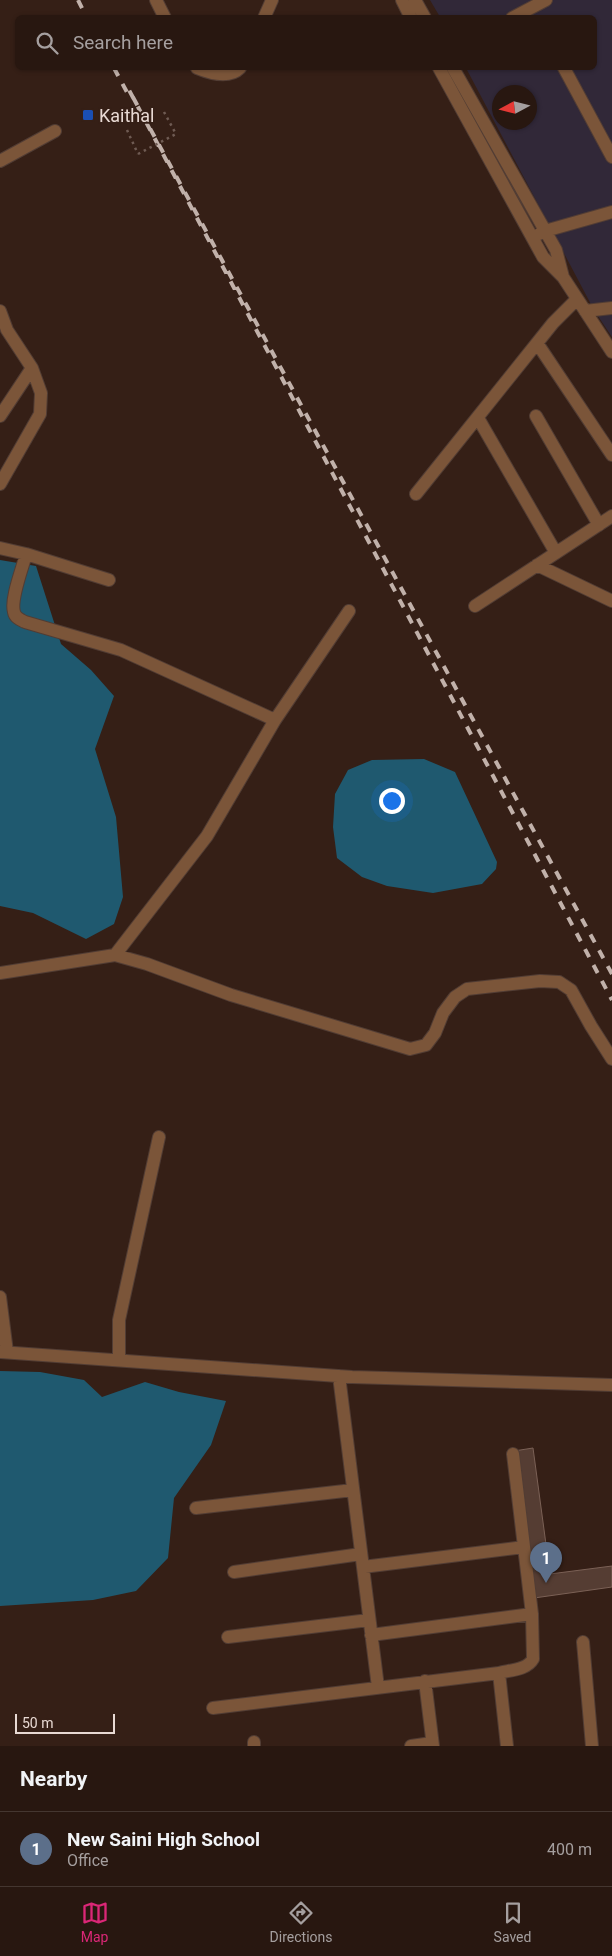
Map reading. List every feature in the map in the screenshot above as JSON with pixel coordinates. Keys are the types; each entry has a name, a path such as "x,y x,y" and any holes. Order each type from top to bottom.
{"street":[{"path":"156,0 164,15"},
{"path":"265,15 272,0"},
{"path":"402,0 410,15"},
{"path":"415,0 423,15"},
{"path":"535,12 546,0"},
{"path":"202,70 209,73 227,74 238,70"},
{"path":"440,70 543,258 563,277 612,352"},
{"path":"453,70 556,250 563,277"},
{"path":"565,70 612,157"},
{"path":"0,161 55,131"},
{"path":"533,238 545,230 612,212"},
{"path":"416,494 553,323 577,299"},
{"path":"585,311 612,308"},
{"path":"0,311 4,332 32,368 41,393 40,414 0,484"},
{"path":"537,343 612,455"},
{"path":"0,416 32,368"},
{"path":"536,416 599,525"},
{"path":"478,418 556,553"},
{"path":"475,606 612,516"},
{"path":"0,548 26,554 109,580"},
{"path":"26,554 14,601 14,613 18,618 25,622 120,650 275,720"},
{"path":"537,566 612,601"},
{"path":"114,955 206,836 275,720 349,611"},
{"path":"0,973 114,955 147,964 240,998 410,1049 426,1045 435,1033 442,1014 455,997 467,989 540,981 559,982 571,990 612,1059"},
{"path":"118,1360 119,1320 159,1137"},
{"path":"0,1297 3,1352 339,1376 612,1385"},
{"path":"339,1376 378,1687"},
{"path":"212,1708 499,1672 525,1667 530,1664 532,1659 532,1614 513,1454"},
{"path":"196,1508 353,1490"},
{"path":"234,1572 524,1547"},
{"path":"371,1634 532,1614"},
{"path":"228,1637 369,1620"},
{"path":"583,1642 592,1746"},
{"path":"499,1672 507,1746"},
{"path":"411,1746 433,1745 425,1682"}],"path":[{"path":"127,130 138,154 176,134 164,112"}],"shaded area":[{"path":"430,0 612,0 612,337 594,310 499,130 537,130 537,85 492,85 492,117 467,70 597,70 597,15 439,15"}],"water":[{"path":"0,560 36,566 61,644 91,670 114,696 95,749 116,817 123,897 114,924 86,939 33,913 0,906"},
{"path":"424,759 455,772 497,862 496,869 482,884 433,893 387,886 362,877 337,858 333,827 335,794 348,770 372,760"},
{"path":"0,1371 40,1372 84,1380 102,1397 145,1382 179,1392 226,1401 211,1445 174,1498 168,1558 136,1591 93,1600 0,1606"}],"building":[{"path":"533,1448 550,1574 612,1566 612,1587 534,1598 514,1451"}],"railway":[{"path":"78,0 86,15"},
{"path":"115,70 129,96"},
{"path":"612,974 129,90 612,1000"}],"place":[{"name":"Kaithal","path":"88,115"},
{"name":"New Saini High School","path":"546,1583"}]}
